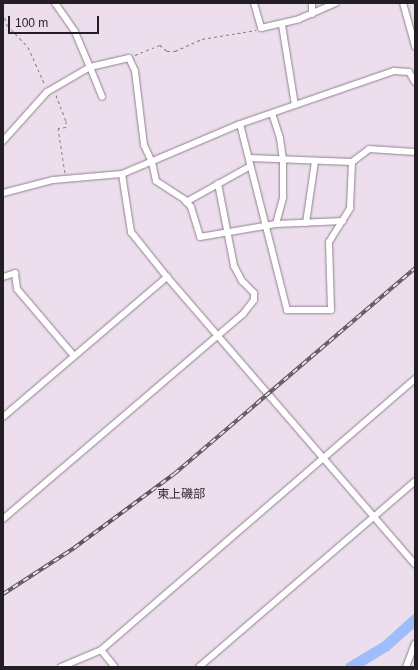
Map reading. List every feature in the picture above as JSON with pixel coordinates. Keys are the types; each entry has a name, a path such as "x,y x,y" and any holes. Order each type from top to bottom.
{"street":[{"path":"56,3 74,32 102,96"},
{"path":"254,3 261,28 282,24 312,14 336,3"},
{"path":"312,3 312,14"},
{"path":"403,3 415,46"},
{"path":"282,24 295,105"},
{"path":"3,141 50,91 90,67 129,58 134,71 144,145 152,162 156,181 191,207 200,237 264,225 343,221"},
{"path":"3,192 34,183 66,178 122,174 240,124 394,71 409,72 415,82"},
{"path":"272,113 283,160 283,197 276,224"},
{"path":"240,124 249,158 249,167 287,310 331,310 329,242 350,208 352,162"},
{"path":"249,158 352,162 369,149 415,152"},
{"path":"306,223 315,161"},
{"path":"186,202 249,167"},
{"path":"122,174 130,232 217,336 415,564"},
{"path":"3,518 243,314 254,300 254,293 242,281 234,266 218,184"},
{"path":"3,277 15,273 17,289 74,356"},
{"path":"3,417 167,277"},
{"path":"61,667 101,650 415,379"},
{"path":"199,667 415,481"},
{"path":"406,667 415,644"},
{"path":"101,650 115,667"}],"path":[{"path":"3,12 7,25 28,46 66,120 66,127 58,128 66,178"},
{"path":"129,58 160,45 167,51 175,50 202,39 236,35 261,28"}],"waterway":[{"path":"350,667 385,646 415,619"}],"railway":[{"path":"3,594 74,548 174,474 415,268"}],"district":[{"name":"東上磯部","path":"181,495"}]}
